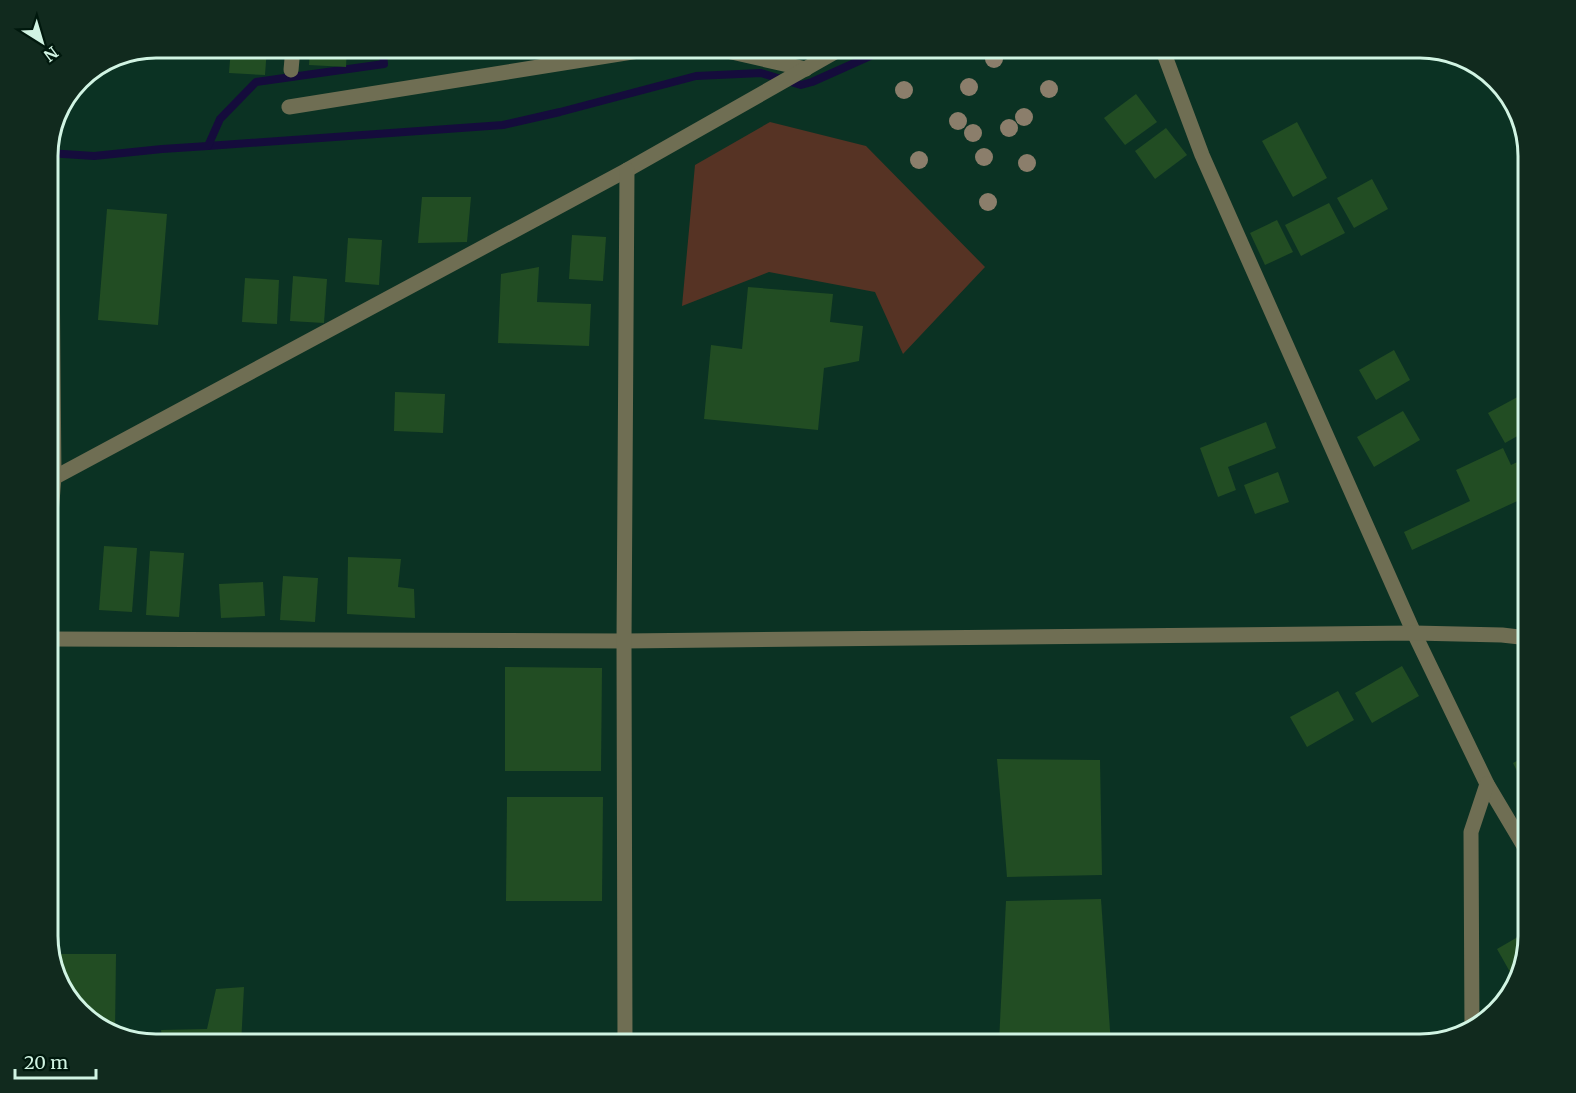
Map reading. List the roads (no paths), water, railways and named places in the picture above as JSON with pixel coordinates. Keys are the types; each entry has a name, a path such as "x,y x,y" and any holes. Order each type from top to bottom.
{"street":[{"path":"291,70 292,58"},
{"path":"289,107 595,58"},
{"path":"752,58 802,71"},
{"path":"59,475 627,170 825,58"},
{"path":"1166,58 1202,154 1414,633 1487,784 1518,836"},
{"path":"625,1034 624,640 627,170"},
{"path":"59,639 624,640 1414,633 1518,637"},
{"path":"1472,1019 1471,832 1487,784"}],"waterway":[{"path":"59,154 94,156 208,146 220,119 256,82 384,64 383,58"},
{"path":"208,146 503,125 696,76 761,73 801,85 866,58"}]}
